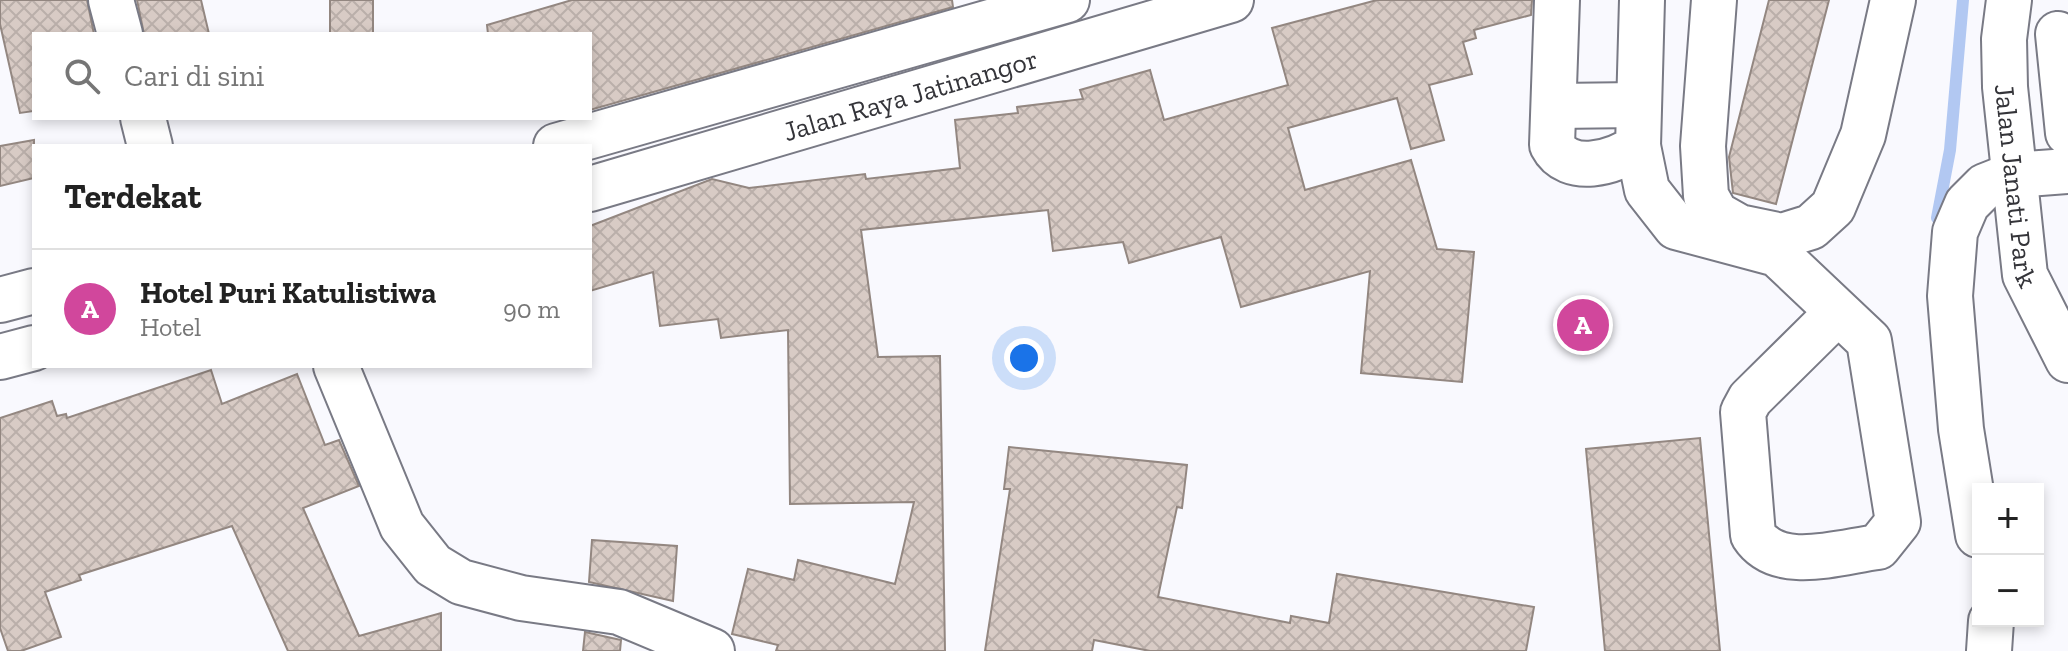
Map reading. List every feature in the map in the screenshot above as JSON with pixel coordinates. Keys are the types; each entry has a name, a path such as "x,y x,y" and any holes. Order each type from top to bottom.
{"main road":[{"path":"111,0 119,32"},
{"name":"Jalan Raya Jatinangor","path":"562,144 978,13 1067,0"},
{"name":"Jalan Raya Jatinangor","path":"592,188 1231,0"},
{"path":"1557,0 1552,145 1558,156 1578,164 1620,159 1638,125"},
{"path":"1642,0 1638,125 1647,190 1676,227 1777,254 1869,341 1898,522 1878,547 1782,557 1762,549 1753,535 1743,412 1750,399 1838,312"},
{"path":"1714,0 1703,146 1706,196 1716,214 1739,227 1782,236 1811,227 1833,207 1863,135 1893,0"},
{"path":"2006,20 2063,33 2068,133"},
{"name":"Jalan Janati Park","path":"2006,20 2013,175 2025,275 2068,360"},
{"path":"1555,106 1638,125"},
{"path":"144,120 150,144"},
{"path":"1972,498 1961,429 1951,272 1955,232 1967,204 1985,186 2013,175 2068,171"},
{"path":"0,300 32,292"},
{"path":"0,357 32,349"},
{"path":"337,368 402,526 433,565 461,582 521,598 619,612 699,649"},
{"path":"1989,651 1991,627"}],"building":[{"path":"0,0 87,0 94,32 32,32 32,111 20,113 0,24"},
{"path":"137,0 201,0 209,32 144,32"},
{"path":"330,0 373,0 373,32 330,32"},
{"path":"572,0 952,0 953,7 592,109 592,32 488,32 487,25"},
{"path":"1377,0 1532,0 1531,15 1474,30 1476,38 1463,42 1472,74 1429,85 1444,140 1411,149 1397,98 1288,128 1305,190 1411,160 1437,249 1474,252 1462,382 1361,373 1370,271 1241,307 1221,237 1129,263 1123,242 1053,251 1048,210 861,230 878,357 940,356 945,651 776,651 778,645 732,634 748,569 794,580 798,560 895,584 914,502 790,504 788,330 721,338 718,319 660,326 653,272 592,290 592,225 712,179 749,188 865,174 866,179 960,168 955,120 1018,113 1017,107 1083,99 1080,90 1150,70 1164,120 1288,85 1272,28"},
{"path":"1769,0 1829,0 1776,204 1733,193 1729,157"},
{"path":"34,140 32,178 0,186 0,146"},
{"path":"211,370 222,404 297,374 325,445 339,440 359,486 303,508 359,636 441,613 441,651 288,651 232,526 79,575 81,580 45,592 61,637 21,651 8,651 0,628 0,418 52,401 57,416 66,414 67,418"},
{"path":"1700,438 1720,651 1605,651 1586,449"},
{"path":"1009,447 1187,465 1182,508 1177,507 1158,597 1290,623 1291,616 1329,623 1337,574 1534,607 1526,651 1150,651 1094,640 1092,651 985,651 1010,489 1004,489"},
{"path":"592,540 677,546 673,601 589,582"},
{"path":"585,632 621,640 620,651 583,651"}],"waterway":[{"path":"1937,218 1950,150 1963,0"}],"place":[{"name":"Hotel Puri Katulistiwa","path":"1583,325"}]}
